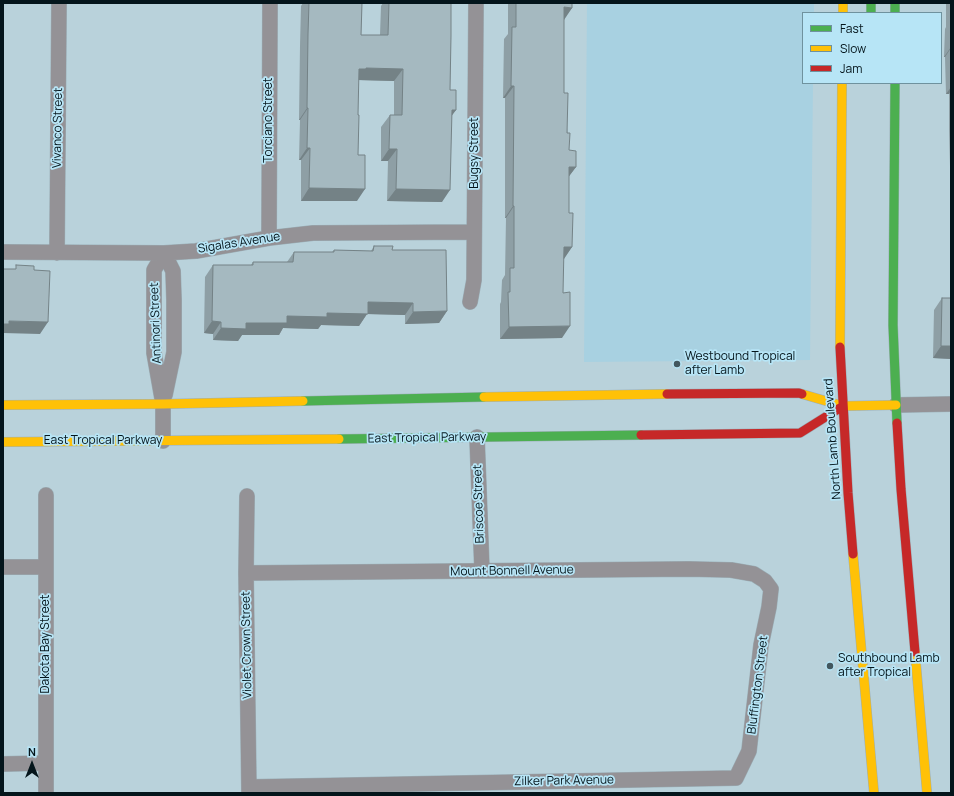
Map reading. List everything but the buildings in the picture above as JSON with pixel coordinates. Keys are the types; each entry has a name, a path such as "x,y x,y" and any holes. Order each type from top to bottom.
{"main road":[{"name":"North Lamb Boulevard","path":"842,84 840,356 848,493 874,793"},
{"path":"895,84 893,325 896,405 901,489 927,793"},
{"path":"3,405 163,404 606,395 798,393 843,406 896,405"},
{"name":"East Tropical Parkway","path":"3,442 800,433 843,406"}],"street":[{"name":"Vivanco Street","path":"57,253 60,3"},
{"name":"Torciano Street","path":"269,238 270,3"},
{"name":"Bugsy Street","path":"470,302 474,280 476,3"},
{"name":"Sigalas Avenue","path":"3,252 164,253 196,251 269,238 313,233 474,232"},
{"name":"Antinori Street","path":"163,441 163,404 174,352 173,271 164,253"},
{"path":"896,405 951,404"},
{"name":"Briscoe Street","path":"477,437 482,571"},
{"name":"Dakota Bay Street","path":"46,495 46,793"},
{"name":"Violet Crown Street","path":"247,496 246,574 249,790"},
{"path":"3,567 46,567"},
{"name":"Mount Bonnell Avenue","path":"246,574 689,569 731,570 754,574 766,581 771,589"},
{"name":"Bluffington Street","path":"736,778 749,751 762,645 771,589"},
{"path":"3,764 46,763"},
{"name":"Zilker Park Avenue","path":"249,790 736,778"}],"shaded area":[{"path":"587,3 814,3 814,12 802,12 802,84 813,84 810,360 584,362"}],"traffic: fast":[{"path":"871,3 871,12"},
{"path":"895,3 895,12"},
{"path":"895,84 893,325 897,423"},
{"path":"303,401 484,397"},
{"path":"339,439 641,435"}],"traffic: slow":[{"path":"843,3 843,12"},
{"path":"840,347 842,84"},
{"path":"484,397 667,394"},
{"path":"802,394 843,406 896,405"},
{"path":"3,405 303,401"},
{"path":"3,442 339,439"},
{"path":"853,554 874,793"},
{"path":"915,652 927,793"}],"traffic: jam":[{"path":"840,347 853,554"},
{"path":"667,394 802,394"},
{"path":"641,435 800,433 843,406"},
{"path":"897,423 915,652"}],"place":[{"name":"Westbound Tropical after Lamb","path":"677,364"},
{"name":"Southbound Lamb after Tropical","path":"830,666"}]}
